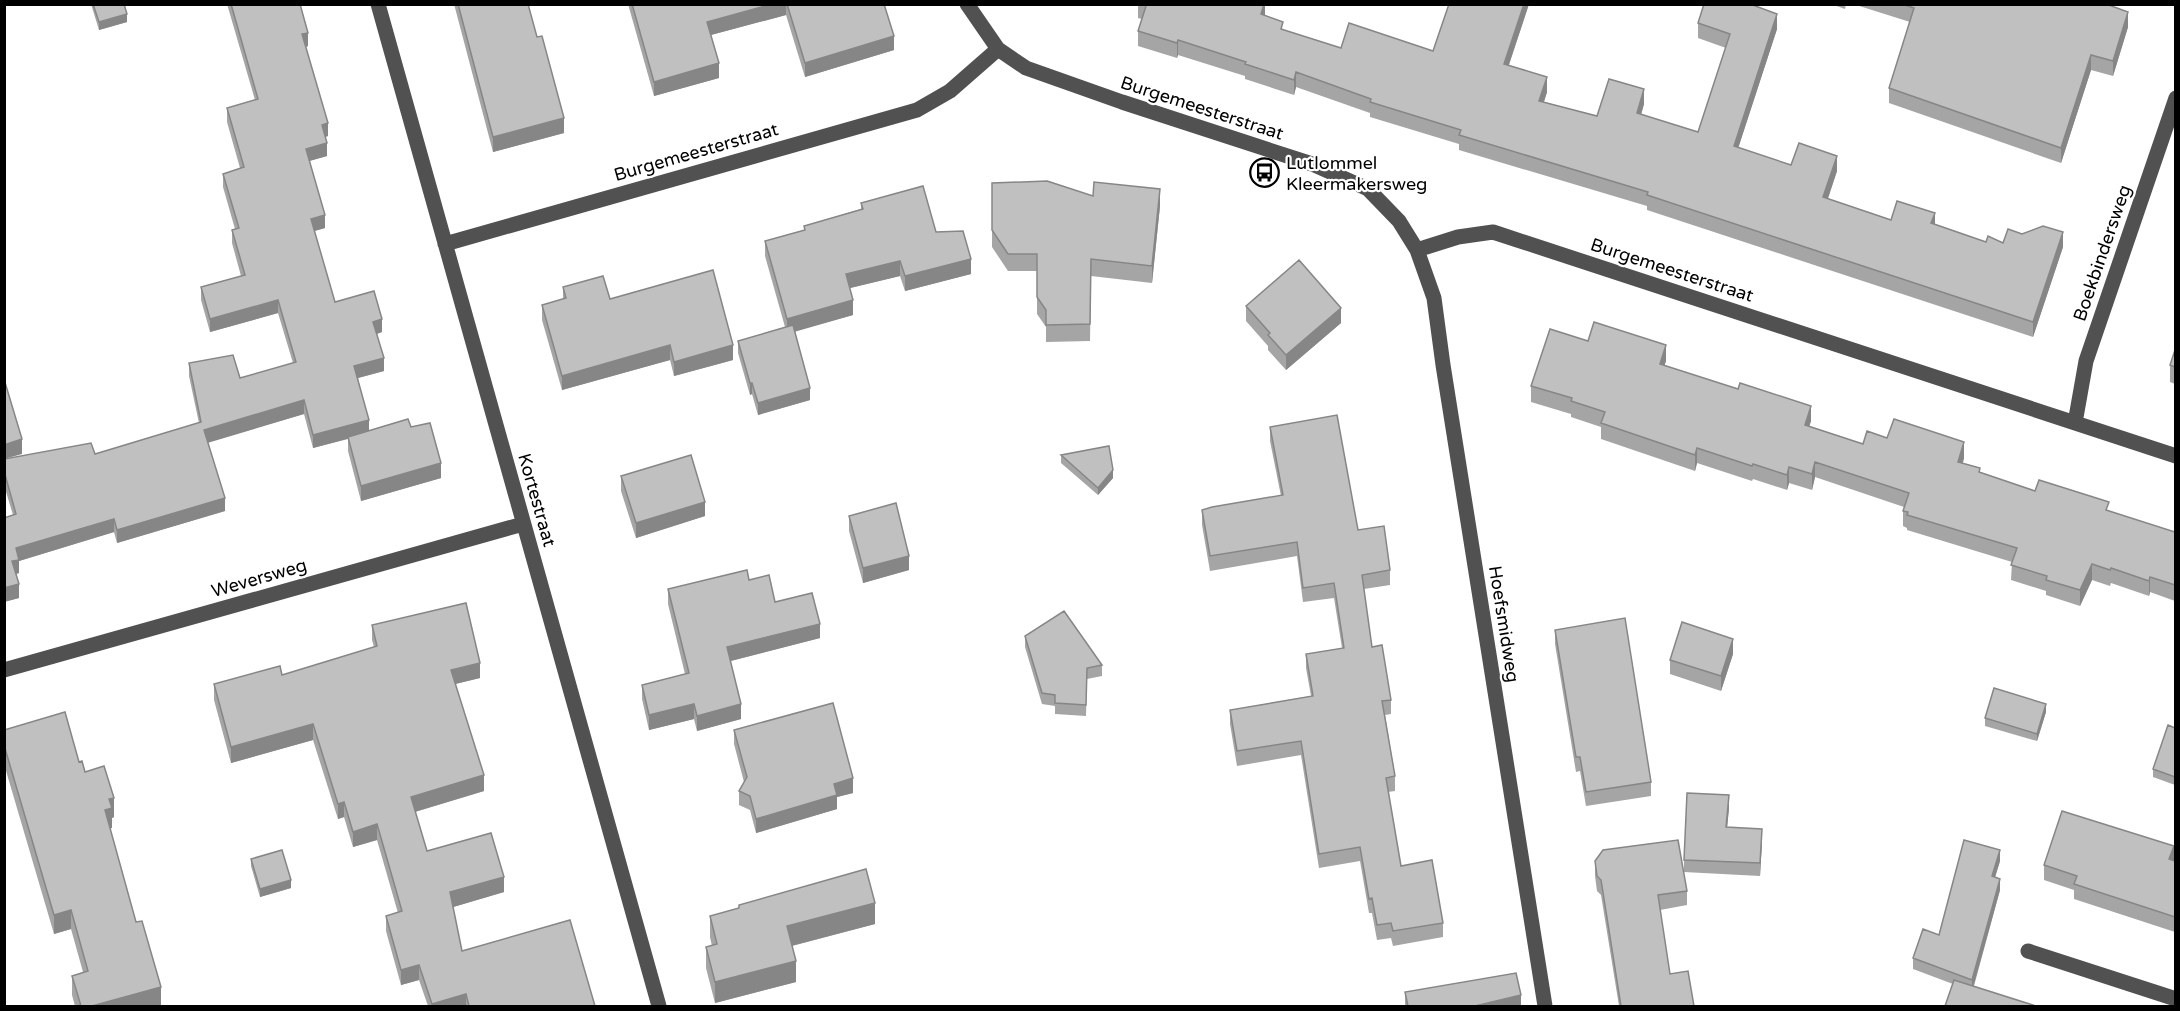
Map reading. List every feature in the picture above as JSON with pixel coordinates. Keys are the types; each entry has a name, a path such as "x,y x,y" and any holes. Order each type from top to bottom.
{"street":[{"name":"Kortestraat","path":"378,4 659,1006"},
{"path":"967,4 998,49"},
{"name":"Burgemeesterstraat","path":"445,244 916,110 950,92 998,49 1026,68 1112,99 1312,164 1368,189 1399,221 1417,250 1458,237 1493,232 2175,456"},
{"name":"Boekbindersweg","path":"2074,423 2086,361 2175,98"},
{"name":"Hoefsmidweg","path":"1417,250 1434,298 1545,1006"},
{"name":"Weversweg","path":"4,670 523,524"},
{"path":"2028,951 2175,999"}],"building":[{"path":"93,4 124,4 127,14 99,22"},
{"path":"231,4 300,4 308,33 302,34 328,123 322,125 327,143 306,149 325,215 311,219 335,302 374,291 382,319 373,322 384,358 354,366 369,420 313,435 304,400 204,430 225,498 117,530 114,519 16,548 19,560 12,561 19,584 4,588 4,518 16,514 4,471 4,459 91,443 95,454 201,422 189,363 233,355 240,378 296,362 278,300 210,319 201,287 245,275 232,230 239,228 223,174 244,167 227,108 258,99"},
{"path":"458,4 528,4 537,37 542,36 564,118 493,137"},
{"path":"632,4 772,4 707,22 719,63 654,82"},
{"path":"787,4 884,4 894,36 805,63"},
{"path":"1143,4 1264,4 1261,14 1283,22 1281,29 1341,48 1349,23 1433,51 1449,4 1524,4 1504,64 1547,77 1539,101 1597,116 1609,79 1644,89 1637,113 1698,132 1730,34 1698,23 1704,4 1750,4 1777,14 1734,146 1791,165 1799,143 1837,156 1823,197 1891,220 1897,201 1935,213 1931,223 1986,242 1988,236 2003,243 2008,229 2022,234 2043,226 2063,232 2033,322 1647,195 1648,192 1459,135 1461,130 1370,102 1371,99 1296,72 1294,80 1178,40 1177,43 1138,31 1146,6"},
{"path":"1902,4 2106,4 2128,12 2113,61 2091,55 2061,148 1889,88 1914,8"},
{"path":"1047,181 1093,196 1094,182 1160,189 1152,266 1091,259 1090,324 1046,325 1046,310 1037,297 1037,254 1008,254 992,230 992,183"},
{"path":"923,186 936,232 963,231 971,259 905,276 900,261 846,274 853,300 787,319 765,241 805,230 804,226 863,209 861,203"},
{"path":"1299,260 1341,308 1286,355 1246,306"},
{"path":"713,270 733,345 674,362 670,345 562,376 542,305 566,298 563,287 603,276 610,299"},
{"path":"1594,322 1666,345 1660,364 1738,389 1740,383 1811,406 1805,425 1863,444 1867,431 1887,438 1894,419 1964,442 1958,462 1980,468 1979,472 2035,491 2039,480 2109,502 2106,510 2175,532 2175,585 2150,577 2149,581 2092,564 2080,590 2046,580 2047,576 2011,565 2017,548 1907,515 1908,512 1903,511 1909,493 1815,462 1812,474 1789,467 1787,475 1697,448 1695,455 1601,423 1605,412 1571,401 1572,398 1531,386 1550,329 1588,341"},
{"path":"793,325 810,388 758,403 738,341"},
{"path":"2175,350 2175,367 2170,365"},
{"path":"4,379 22,439 4,445"},
{"path":"1337,415 1358,530 1384,526 1390,570 1362,575 1372,647 1382,645 1391,700 1382,701 1395,776 1386,778 1401,866 1432,860 1443,923 1393,931 1391,923 1377,925 1372,898 1369,899 1360,847 1319,854 1301,741 1237,751 1230,710 1313,696 1306,654 1344,648 1334,583 1303,588 1297,542 1210,556 1202,510 1283,495 1270,427"},
{"path":"408,419 411,427 430,423 441,463 361,486 348,437"},
{"path":"1109,446 1113,470 1098,488 1061,455"},
{"path":"691,455 705,502 636,523 621,476"},
{"path":"896,503 909,556 863,568 849,516"},
{"path":"747,570 749,580 769,575 775,602 812,593 820,624 727,647 741,704 697,716 694,704 649,715 642,685 689,673 668,589"},
{"path":"466,603 480,663 451,670 484,775 411,797 427,851 491,833 504,877 450,892 462,951 570,920 595,1006 469,1006 466,994 432,1004 419,965 401,970 386,916 402,911 377,824 353,832 344,802 338,804 313,724 231,747 214,684 280,666 282,675 377,646 372,625"},
{"path":"1064,611 1102,665 1087,668 1086,705 1055,703 1055,695 1042,693 1025,636"},
{"path":"1625,618 1651,782 1586,792 1580,757 1576,757 1555,630"},
{"path":"1682,622 1733,639 1721,676 1670,660"},
{"path":"1994,688 2046,704 2037,734 1985,718"},
{"path":"833,703 853,778 834,784 837,795 756,819 750,796 739,791 747,777 734,730"},
{"path":"65,712 79,762 82,761 85,772 104,766 114,798 109,799 112,808 105,810 136,922 142,921 161,987 92,1006 81,1006 72,976 88,971 71,910 54,915 4,745 4,730"},
{"path":"2168,725 2175,728 2175,777 2153,769"},
{"path":"1687,793 1729,795 1726,827 1762,829 1760,863 1684,860"},
{"path":"2062,811 2174,846 2169,859 2175,861 2175,917 2074,884 2077,876 2044,865"},
{"path":"1678,840 1687,891 1658,895 1670,974 1688,971 1694,1006 1621,1006 1601,880 1597,876 1595,861 1603,850"},
{"path":"1964,840 2000,850 1992,876 2000,879 1972,980 1913,958 1923,929 1939,935"},
{"path":"282,850 291,880 260,889 251,859"},
{"path":"866,869 875,903 787,926 796,961 715,982 706,947 717,944 710,916 739,908 739,905"},
{"path":"1516,973 1521,995 1475,1006 1408,1006 1405,992"},
{"path":"1954,980 2036,1006 1945,1006"}],"place":[{"name":"Lutlommel Kleermakersweg","path":"1265,173"}]}
